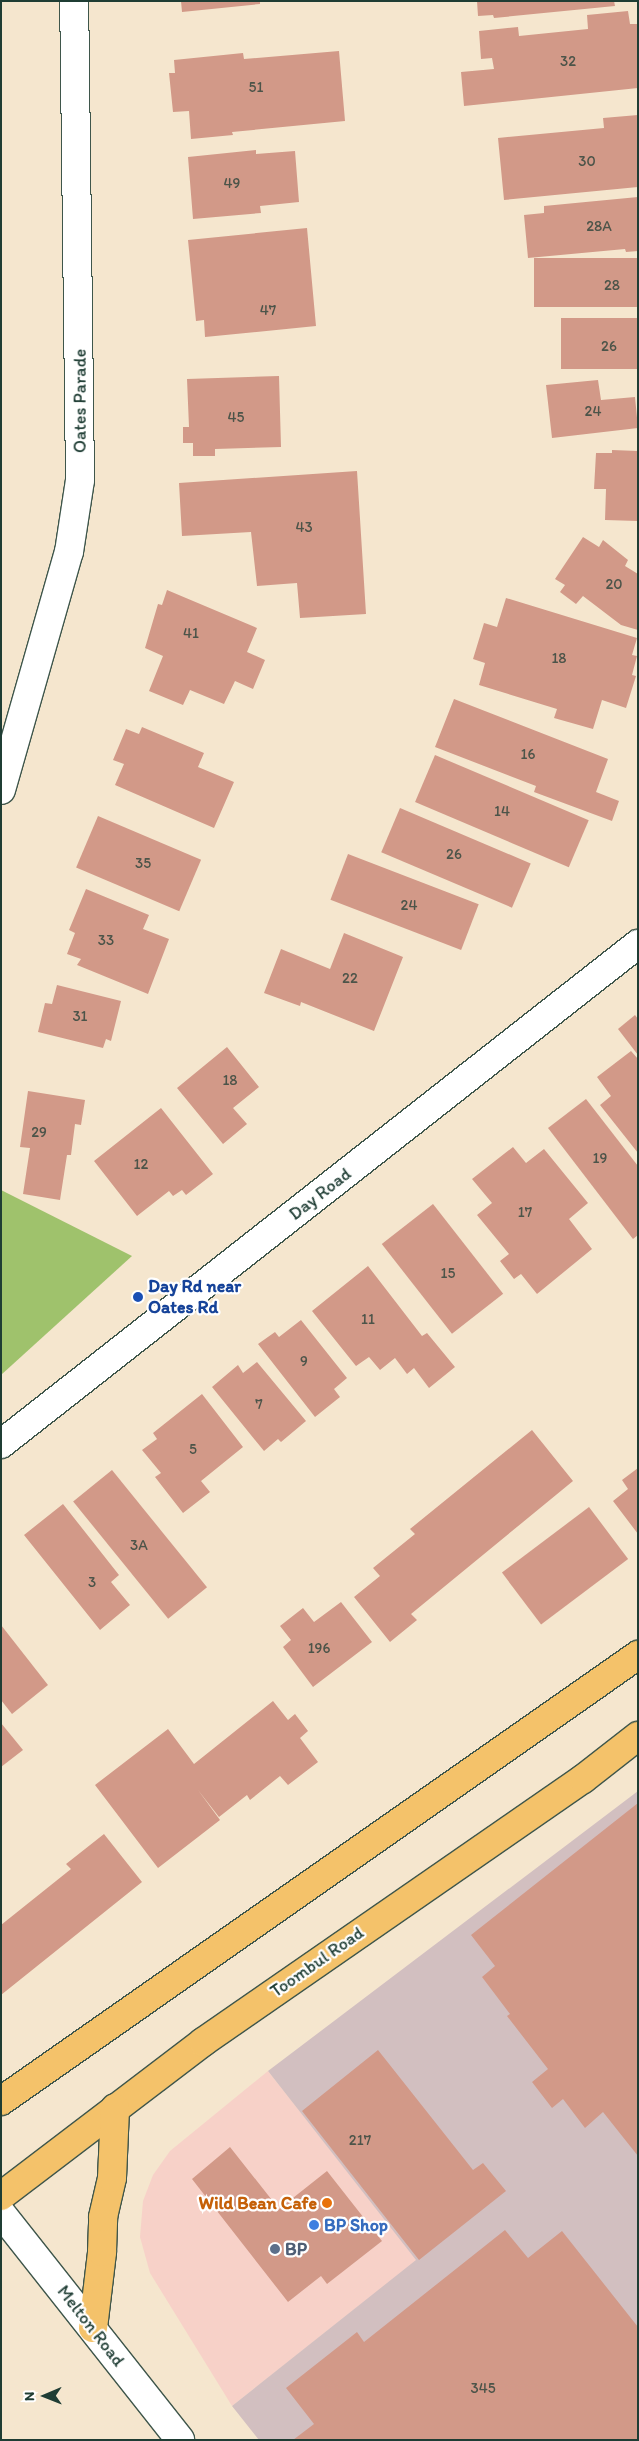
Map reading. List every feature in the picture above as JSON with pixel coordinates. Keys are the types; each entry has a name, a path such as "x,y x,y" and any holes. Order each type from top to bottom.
{"main road":[{"path":"1,2101 638,1654"},
{"name":"Toombul Road","path":"1,2196 115,2108 256,2005 583,1778 638,1736"},
{"path":"92,2328 102,2252 102,2217 112,2178 115,2108"}],"street":[{"name":"Oates Parade","path":"1,790 69,552 79,489 74,1"},
{"name":"Day Road","path":"1,1444 638,944"},
{"name":"Melton Road","path":"1,2213 180,2440"}],"shaded area":[{"path":"638,1791 638,2440 259,2440 232,2406 416,2260 268,2071"},
{"name":"BP","path":"268,2071 417,2260 232,2406 150,2273 140,2237 143,2201 153,2175 170,2151"}],"green space":[{"path":"1,1190 132,1256 1,1375"}],"building":[{"path":"181,1 260,1 260,4 182,12"},
{"path":"477,1 614,1 615,6 494,18 493,15 478,16"},
{"path":"628,11 630,24 638,24 638,88 464,106 461,72 494,69 492,58 481,59 479,31 518,27 519,36 588,29 587,15"},
{"path":"339,51 345,121 232,132 233,135 191,139 189,111 173,112 169,73 175,73 174,60 243,53 244,59"},
{"path":"638,115 638,187 504,200 498,138 604,128 603,118"},
{"path":"256,150 256,154 295,151 299,202 260,206 261,213 193,219 188,157"},
{"path":"638,197 638,251 626,252 625,249 528,258 524,215 544,213 544,206"},
{"path":"307,228 316,326 205,337 204,320 196,321 188,240"},
{"path":"534,258 638,258 638,307 534,307"},
{"path":"561,318 638,318 638,369 561,369"},
{"path":"279,376 281,447 215,449 215,456 193,456 193,443 183,443 183,427 189,427 187,379"},
{"path":"598,380 601,400 635,397 638,428 552,438 546,385"},
{"path":"612,450 638,451 638,521 605,520 606,489 594,489 596,453 612,453"},
{"path":"357,471 366,614 300,618 297,583 257,586 251,532 182,536 179,483"},
{"path":"583,537 599,547 603,540 628,560 625,566 638,574 638,630 621,625 583,596 576,604 560,592 565,585 555,579"},
{"path":"167,590 257,628 247,652 265,660 253,689 235,681 224,704 190,690 183,705 149,691 163,656 145,648 158,604 162,605"},
{"path":"506,598 637,638 632,655 637,656 632,675 636,676 626,708 602,700 593,729 554,718 557,709 479,685 485,663 473,659 484,623 497,627"},
{"path":"454,699 608,759 596,792 619,801 612,821 534,792 536,786 435,747"},
{"path":"142,727 204,753 198,767 234,782 214,828 115,785 124,764 113,760 126,729 139,734"},
{"path":"435,755 589,820 569,867 415,802"},
{"path":"400,808 531,863 512,908 381,852"},
{"path":"98,816 201,860 179,911 76,868"},
{"path":"348,854 479,904 461,950 330,900"},
{"path":"86,889 149,915 143,929 169,939 148,994 77,965 81,959 67,954 75,933 69,930"},
{"path":"344,933 403,957 374,1031 301,1002 300,1006 264,993 281,949 330,969"},
{"path":"57,985 121,1001 111,1041 106,1039 103,1048 38,1032 45,1003 52,1004"},
{"path":"635,1015 638,1019 638,1055 618,1029"},
{"path":"227,1047 259,1087 233,1108 247,1124 223,1144 177,1088"},
{"path":"631,1051 638,1059 638,1153 600,1105 611,1096 597,1077"},
{"path":"28,1091 85,1100 81,1125 75,1124 71,1155 67,1155 60,1200 23,1194 30,1148 20,1147"},
{"path":"586,1099 638,1166 638,1235 633,1239 548,1128"},
{"path":"161,1108 213,1174 186,1195 182,1190 173,1196 169,1191 137,1216 94,1161"},
{"path":"513,1147 526,1163 544,1149 588,1203 569,1219 592,1249 537,1294 521,1274 514,1279 500,1261 509,1254 477,1215 492,1203 472,1179"},
{"path":"433,1204 503,1294 452,1334 382,1244"},
{"path":"368,1266 422,1336 427,1333 455,1367 429,1388 414,1368 407,1374 395,1358 380,1370 369,1357 356,1366 312,1311"},
{"path":"301,1320 347,1378 334,1389 340,1397 315,1417 258,1344 275,1332 279,1337"},
{"path":"257,1362 306,1421 281,1442 278,1439 264,1451 212,1387 238,1365 243,1373"},
{"path":"202,1394 243,1447 201,1481 210,1492 183,1513 155,1477 161,1473 142,1450 157,1439 153,1433"},
{"path":"532,1430 573,1481 411,1614 417,1620 390,1642 354,1597 380,1576 373,1568 415,1534 410,1529"},
{"path":"638,1468 638,1534 613,1501 628,1489 622,1480"},
{"path":"112,1470 207,1587 168,1619 73,1501"},
{"path":"63,1504 119,1575 111,1582 130,1605 100,1630 24,1535"},
{"path":"589,1507 628,1559 541,1625 502,1573"},
{"path":"341,1602 372,1642 313,1687 283,1647 291,1640 280,1626 303,1608 314,1622"},
{"path":"1,1625 48,1685 12,1714 1,1700"},
{"path":"273,1701 288,1720 295,1714 308,1731 300,1738 318,1762 288,1785 280,1776 250,1800 247,1795 219,1817 198,1790 220,1820 158,1868 95,1785 168,1729 194,1764"},
{"path":"1,1723 23,1750 1,1767"},
{"path":"638,1803 638,2156 603,2112 585,2128 563,2099 552,2108 532,2082 548,2069 507,2016 510,2014 482,1977 495,1966 471,1935"},
{"path":"104,1834 142,1882 1,1995 1,1925 71,1869 66,1864"},
{"path":"378,2050 473,2170 483,2163 506,2191 419,2260 302,2111"},
{"name":"BP Shop","path":"230,2147 279,2209 327,2171 382,2241 327,2284 321,2276 288,2302 192,2179"},
{"path":"505,2230 528,2258 562,2231 638,2327 638,2440 293,2440 314,2424 286,2388 357,2332 364,2342"}],"place":[{"name":"Day Rd near Oates Rd","path":"138,1297"},
{"name":"Wild Bean Cafe","path":"327,2203"},
{"name":"BP Shop","path":"314,2225"},
{"name":"BP","path":"275,2249"}]}
